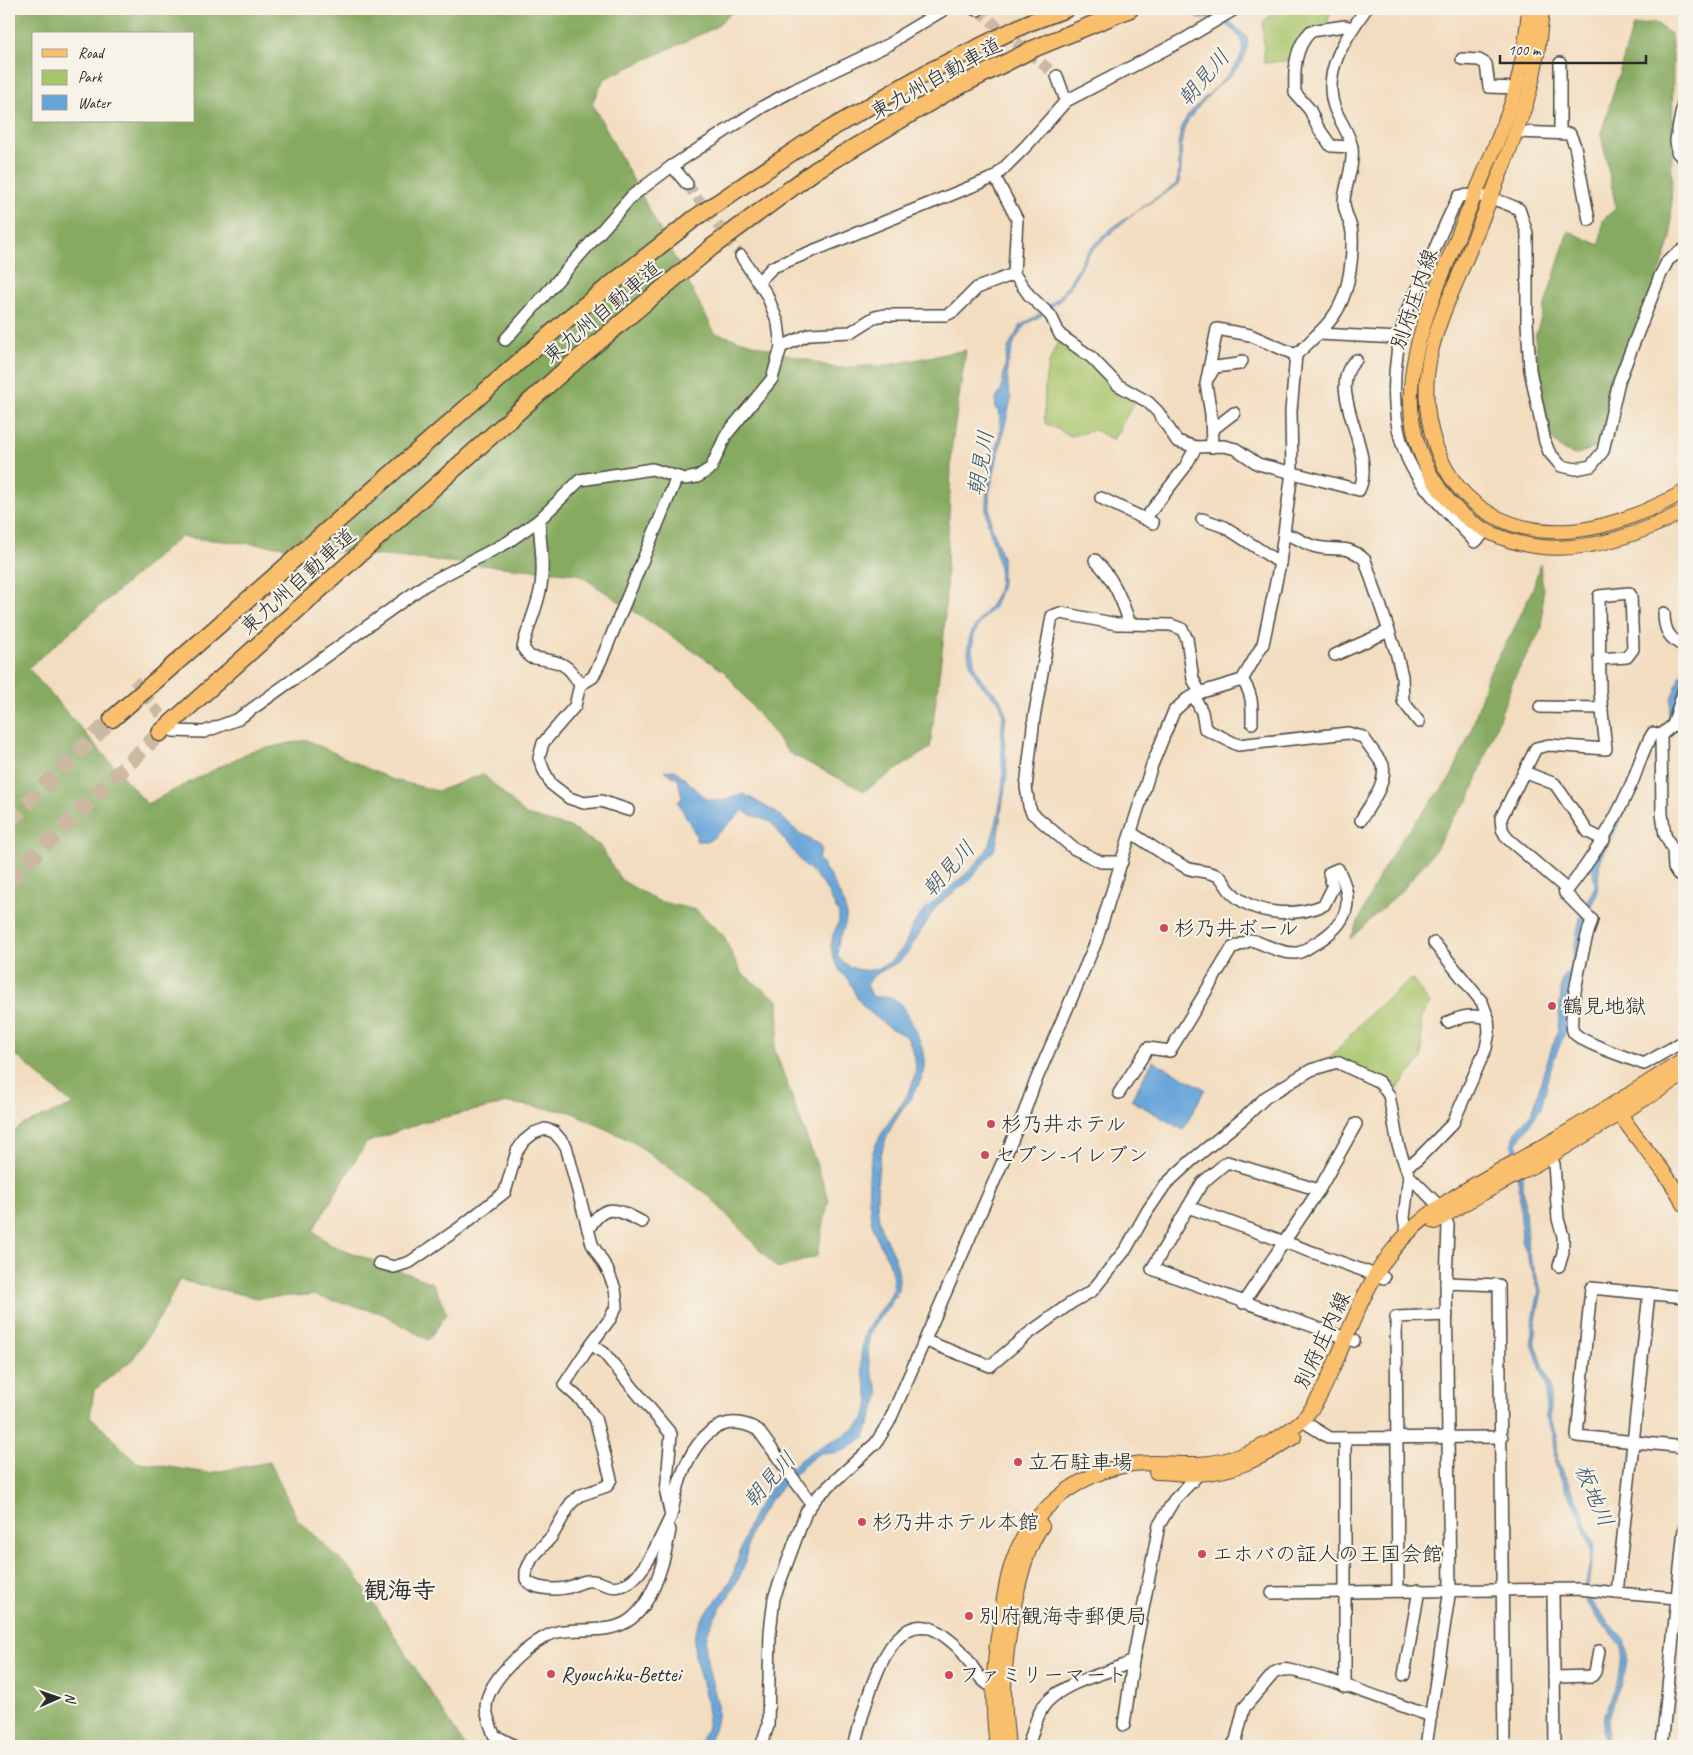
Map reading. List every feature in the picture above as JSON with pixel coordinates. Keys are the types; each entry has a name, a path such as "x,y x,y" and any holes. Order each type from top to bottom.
{"highway":[{"name":"東九州自動車道","path":"112,719 563,323 695,218 806,144 928,72 1028,22 1066,9"},
{"name":"東九州自動車道","path":"166,732 566,369 712,247 816,170 944,94 1033,49 1126,10"}],"main road":[{"name":"別府庄内線","path":"1529,9 1523,59 1516,88 1427,312 1415,351 1411,399 1421,452 1428,470 1450,503 1478,527 1496,536 1530,546 1580,547 1605,544 1630,537 1684,511"},
{"name":"別府庄内線","path":"1542,9 1532,80 1516,132 1442,319 1430,355 1427,392 1431,431 1437,450 1452,479 1462,492 1486,511 1508,522 1532,528 1578,530 1624,521 1684,492"},
{"name":"別府庄内線","path":"1617,1109 1684,1060"},
{"name":"別府庄内線","path":"997,1746 992,1715 1022,1572 1032,1541 1048,1518 1083,1491 1119,1476 1150,1472 1199,1474 1234,1468 1257,1459 1308,1425 1327,1400 1350,1340 1380,1275 1407,1234 1442,1211 1617,1109 1684,1075"},
{"path":"1617,1109 1632,1134 1666,1172 1682,1195"},
{"name":"別府庄内線","path":"1380,1275 1442,1211"},
{"name":"別府庄内線","path":"1008,1746 998,1689 995,1651 1010,1570 1022,1540 1046,1509 1082,1481 1113,1468 1149,1463 1214,1463 1257,1448 1287,1430 1307,1414 1350,1340"}],"street":[{"path":"505,340 632,196 672,166 764,106 890,44 945,9"},
{"path":"761,1746 768,1726 770,1632 774,1598 810,1501 852,1466 884,1433 926,1340 1088,962 1132,833 1152,765 1174,711 1197,695 1242,680 1263,644 1280,563 1292,472 1291,411 1296,355 1318,334 1339,307 1346,285 1352,231 1345,213 1344,200 1351,173 1352,147 1335,109 1331,92 1335,64 1352,28 1366,9"},
{"path":"758,282 773,267 995,177 1027,145 1066,101 1232,11"},
{"path":"1352,28 1345,26 1311,31 1299,49 1294,77 1294,93 1310,110 1317,126 1331,146 1352,147"},
{"path":"1462,59 1479,60 1486,64 1489,87 1516,88"},
{"path":"1560,63 1560,132"},
{"path":"1057,76 1066,101"},
{"path":"1683,104 1676,140 1677,152 1684,160"},
{"path":"1516,132 1560,132 1570,134 1575,146 1589,220"},
{"path":"672,166 687,184"},
{"path":"995,177 1017,219 1014,274 1029,295 1051,316 1060,335 1091,357 1118,385 1148,402 1158,412 1177,441 1196,447 1236,449 1258,464 1358,490 1362,482 1364,464 1346,394 1345,374 1349,366 1356,360"},
{"path":"1462,528 1417,476 1406,452 1394,390 1400,338 1407,312 1424,276 1443,226 1459,196 1475,194 1491,197 1519,209 1528,233 1527,331 1532,378 1545,442 1554,459 1566,468 1576,469 1591,466 1603,451 1618,381 1660,276 1668,260 1684,249"},
{"path":"166,732 204,732 238,718 425,585 508,542 538,520 580,480 652,470 684,480 697,477 711,468 726,435 772,379 781,347 778,323 767,295 742,256"},
{"path":"781,347 810,334 851,332 875,317 884,315 946,315 954,311 976,288 1014,274"},
{"path":"1212,447 1212,430 1206,384 1217,329 1250,335 1296,355"},
{"path":"1318,334 1400,338"},
{"path":"1206,384 1215,367 1239,364 1242,361"},
{"path":"1212,430 1234,413"},
{"path":"1101,498 1149,521 1196,447"},
{"path":"580,685 593,677 603,656 677,477"},
{"path":"1202,519 1225,527 1280,563"},
{"path":"538,520 540,589 526,632 523,648 530,657 556,660 572,669 580,685 575,706 543,742 539,758 552,784 569,798 584,803 601,801 628,810"},
{"path":"1284,535 1293,535 1308,545 1319,548 1345,548 1356,552 1365,560 1402,676 1403,701 1419,722"},
{"path":"1095,560 1108,574 1117,589 1128,618 1125,624"},
{"path":"1599,659 1627,657 1633,649 1631,596 1628,594 1599,596 1599,659 1606,749 1549,746 1536,748 1501,818 1502,829 1506,838 1564,887 1565,893 1582,913 1592,920 1574,993 1571,1027 1575,1034 1595,1045 1644,1064 1684,1042"},
{"path":"1122,862 1101,862 1073,848 1032,813 1026,787 1034,718 1052,616 1061,613 1107,623 1171,625 1182,629 1187,639 1193,679 1205,728 1238,745 1348,733 1363,737 1383,765 1384,771 1381,785 1361,820"},
{"path":"1664,613 1664,628 1674,641 1684,646"},
{"path":"1335,655 1389,631"},
{"path":"1242,680 1249,688 1252,700 1252,723"},
{"path":"1684,689 1673,724 1662,735 1662,814 1665,835 1673,850 1674,868 1678,874 1684,876"},
{"path":"1540,707 1602,708"},
{"path":"1565,893 1591,861 1604,840 1630,788 1643,750 1653,733 1662,735"},
{"path":"1524,772 1556,784 1588,832 1604,840"},
{"path":"1119,1093 1148,1048 1170,1052 1232,948 1251,940 1285,952 1299,953 1335,930 1346,914 1348,901 1338,869 1329,873 1333,887 1324,904 1310,911 1292,914 1255,908 1231,893 1220,877 1202,870 1188,868 1132,833"},
{"path":"1407,1234 1404,1218 1407,1171 1453,1123 1486,1048 1489,1032 1488,1018 1482,1002 1434,942"},
{"path":"1448,1022 1459,1017 1475,1015 1488,1018"},
{"path":"926,1340 990,1366 1028,1334 1092,1291 1126,1250 1148,1210 1165,1185 1266,1097 1310,1070 1337,1062 1379,1082 1388,1096 1398,1145 1407,1171 1442,1211 1448,1225 1446,1283 1450,1590 1426,1746"},
{"path":"1243,1303 1319,1190 1356,1124"},
{"path":"379,1263 394,1267 410,1262 458,1229 505,1192 517,1151 534,1133 545,1129 554,1132 566,1146 592,1244 615,1289 617,1305 610,1319 591,1344 564,1386 582,1402 595,1418 602,1437 611,1479 610,1484 581,1495 571,1503 552,1536 532,1558 526,1571 526,1579 530,1584 556,1588 568,1588 586,1581 610,1587 624,1584 633,1578 653,1551 671,1516 666,1493 671,1434 604,1353 591,1344"},
{"path":"1546,1152 1554,1164 1558,1219 1563,1236 1563,1254 1559,1266"},
{"path":"1319,1190 1227,1162 1202,1183 1152,1269 1350,1340"},
{"path":"1188,1207 1380,1275"},
{"path":"588,1230 596,1216 604,1211 618,1210 642,1222"},
{"path":"1446,1283 1498,1284 1502,1437 1504,1746"},
{"path":"1684,1296 1591,1288 1577,1436 1684,1446"},
{"path":"1617,1593 1649,1293"},
{"path":"1398,1591 1396,1316 1447,1315"},
{"path":"515,1746 494,1735 489,1721 486,1706 494,1683 541,1638 558,1632 616,1626 637,1614 658,1575 668,1538 679,1476 684,1464 702,1440 718,1427 730,1424 745,1424 758,1430 770,1443 810,1501"},
{"path":"1308,1425 1330,1438 1502,1437"},
{"path":"1345,1438 1345,1687"},
{"path":"1124,1725 1133,1661 1159,1526 1174,1500 1199,1474"},
{"path":"1662,1746 1677,1598 1683,1559 1684,1529"},
{"path":"1272,1593 1419,1590 1553,1591 1579,1589 1677,1598"},
{"path":"1404,1675 1419,1590"},
{"path":"1553,1591 1555,1746"},
{"path":"854,1746 876,1672 899,1638 913,1627 920,1626 936,1631 953,1643 998,1689"},
{"path":"1672,1650 1684,1651"},
{"path":"1554,1677 1592,1676 1595,1672 1599,1651"},
{"path":"1028,1746 1041,1711 1053,1697 1093,1676 1133,1661"},
{"path":"1232,1746 1236,1740 1244,1708 1277,1671 1290,1670 1431,1716"}],"green space":[{"path":"9,9 736,9 714,28 604,79 592,103 715,333 835,368 888,365 966,350 952,443 944,635 930,748 864,791 789,753 725,672 578,574 180,537 28,668 147,804 251,751 307,740 390,779 438,791 483,774 526,815 570,827 600,846 621,880 658,901 696,910 723,935 741,973 778,1000 779,1029 774,1048 829,1199 817,1256 778,1269 709,1196 633,1142 571,1112 508,1103 423,1122 366,1143 313,1230 331,1245 433,1283 447,1314 428,1340 381,1313 312,1295 258,1298 179,1280 165,1309 133,1359 94,1390 90,1416 136,1462 209,1473 270,1462 297,1519 355,1574 465,1746 9,1746 9,1135 24,1124 73,1105 9,1049"},
{"path":"1282,9 1331,9 1327,26 1318,27 1292,60 1264,63 1263,23"},
{"path":"1655,23 1671,34 1673,57 1671,239 1597,447 1575,455 1564,451 1552,439 1544,420 1535,337 1568,231 1600,245 1603,220 1616,208 1601,134 1633,26"},
{"path":"1059,340 1092,362 1136,400 1113,440 1095,430 1071,436 1045,423 1047,370"},
{"path":"1540,564 1543,588 1542,628 1514,678 1469,800 1453,818 1436,849 1404,888 1350,939 1381,873 1403,837 1451,777 1471,732 1487,677 1513,631 1533,588"},
{"path":"1412,979 1430,1004 1421,1016 1422,1058 1397,1089 1391,1093 1329,1059 1369,1014"}],"water":[{"path":"1187,9 1209,9 1220,13 1247,37 1247,47 1242,62 1203,101 1186,126 1183,134 1178,185 1133,214 1088,255 1072,284 1060,300 1039,317 1026,324 1015,340 1007,367 1011,399 989,494 991,524 1002,557 1002,585 994,607 980,623 974,635 972,650 976,670 983,682 1002,700 1006,715 1004,735 1007,774 997,841 994,850 969,881 937,905 908,952 900,961 873,976 867,984 872,996 891,998 903,1007 921,1045 924,1061 923,1074 918,1086 894,1123 881,1154 877,1186 879,1222 897,1265 899,1281 895,1297 873,1328 868,1346 868,1356 879,1396 865,1437 846,1450 820,1454 807,1462 778,1491 754,1525 749,1536 743,1570 708,1632 706,1651 716,1699 717,1720 706,1746 696,1746 704,1735 707,1723 707,1709 695,1654 695,1633 705,1613 725,1590 729,1582 750,1522 763,1500 780,1478 811,1452 857,1427 868,1410 868,1394 861,1364 863,1341 869,1326 890,1295 893,1284 891,1268 871,1220 869,1196 870,1166 874,1148 882,1132 910,1089 915,1073 915,1056 907,1037 888,1027 866,1009 857,998 849,981 840,971 831,947 833,935 839,922 839,914 825,887 808,867 806,868 771,822 746,813 744,810 709,841 696,841 696,835 678,802 682,798 678,779 664,771 675,770 707,799 721,801 744,794 777,813 800,834 818,844 822,850 818,858 836,887 846,912 845,924 838,946 838,958 855,968 872,970 880,968 895,957 904,947 911,929 919,917 976,864 985,852 994,832 1001,798 1003,781 1001,736 1003,714 998,701 976,678 969,661 968,649 972,631 997,595 999,586 999,566 987,516 986,495 1000,431 999,409 995,409 996,399 1001,391 1008,348 1021,325 1038,315 1058,298 1070,282 1086,253 1112,228 1176,184 1179,169 1181,129 1184,122 1190,113 1231,71 1239,60 1242,50 1241,40 1233,30 1215,17 1199,19"},
{"path":"1684,667 1684,680 1675,707 1663,733 1650,750 1636,790 1600,859 1597,894 1588,911 1575,970 1568,986 1565,1033 1553,1061 1541,1108 1517,1143 1523,1184 1528,1251 1542,1291 1535,1325 1535,1342 1550,1384 1550,1416 1557,1436 1557,1457 1559,1466 1581,1507 1594,1547 1588,1586 1589,1600 1625,1640 1626,1667 1608,1719 1607,1732 1610,1746 1606,1746 1602,1731 1604,1714 1616,1687 1621,1666 1622,1647 1586,1603 1584,1591 1591,1560 1590,1549 1579,1514 1555,1467 1554,1436 1546,1417 1546,1385 1532,1343 1532,1324 1539,1291 1522,1240 1519,1186 1512,1145 1516,1132 1533,1111 1558,1030 1562,980 1571,966 1580,918 1595,886 1592,866 1641,762 1668,720 1672,696"},
{"path":"1153,1061 1205,1089 1183,1130 1131,1100"}],"tunnel":[{"path":"978,10 1057,76"},
{"path":"687,184 741,256"},
{"path":"134,680 172,730"},
{"path":"9,821 112,719"},
{"path":"9,879 160,733"}],"place":[{"name":"杉乃井ボール","path":"1164,928"},
{"name":"鶴見地獄","path":"1552,1006"},
{"name":"杉乃井ホテル","path":"991,1124"},
{"name":"セブン-イレブン","path":"985,1155"},
{"name":"立石駐車場","path":"1018,1462"},
{"name":"杉乃井ホテル本館","path":"862,1522"},
{"name":"エホバの証人の王国会館","path":"1202,1554"},
{"name":"別府観海寺郵便局","path":"969,1616"},
{"name":"Ryouchiku-Bettei","path":"551,1674"},
{"name":"ファミリーマート","path":"949,1675"}],"district":[{"name":"観海寺","path":"400,1590"}],"water label":[{"name":"朝見川","path":"1203,77"},
{"name":"朝見川","path":"980,463"},
{"name":"朝見川","path":"948,868"},
{"name":"朝見川","path":"769,1479"},
{"name":"板地川","path":"1595,1495"}]}
